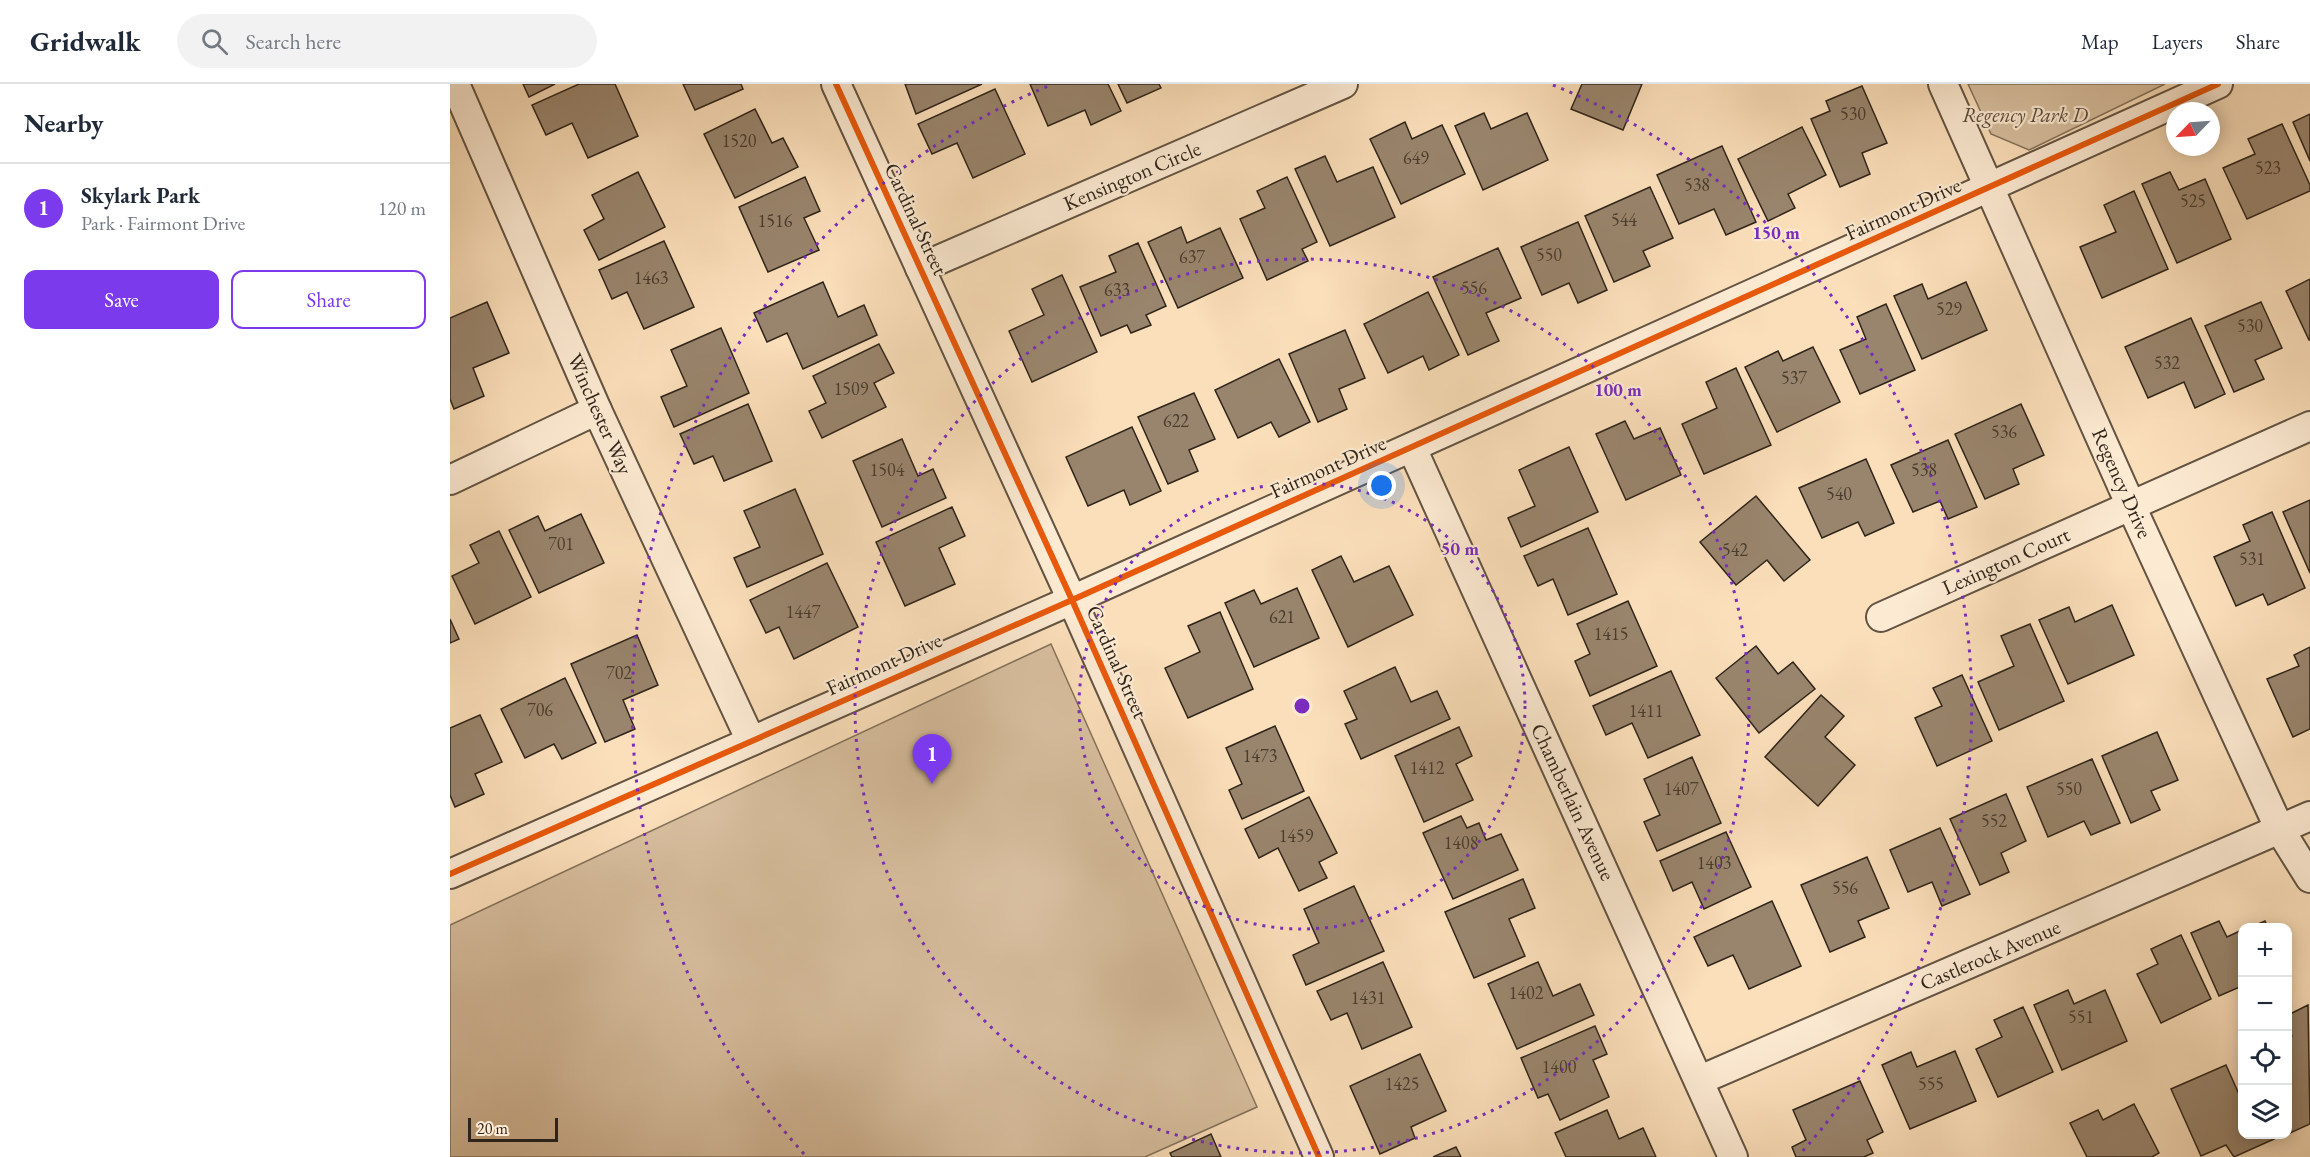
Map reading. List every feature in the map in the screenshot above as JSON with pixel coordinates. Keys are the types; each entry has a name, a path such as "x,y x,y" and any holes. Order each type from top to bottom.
{"street":[{"name":"Winchester Way","path":"452,84 597,410 751,741"},
{"name":"Cardinal Street","path":"836,84 1072,600 1319,1157"},
{"name":"Kensington Circle","path":"920,268 1343,84"},
{"name":"Regency Drive","path":"1943,84 2131,506 2280,830 2310,878"},
{"name":"Fairmont Drive","path":"450,874 1072,600 1990,189 2218,84"},
{"path":"450,480 597,410"},
{"name":"Lexington Court","path":"1881,617 2310,426"},
{"name":"Chamberlain Avenue","path":"1412,447 1733,1157"},
{"name":"Castlerock Avenue","path":"1700,1080 2310,816"}],"green space":[{"name":"Regency Park D","path":"1968,84 2165,84 2029,150 1991,134"},
{"path":"1051,644 1257,1107 1145,1157 450,1157 450,925"}],"building":[{"path":"523,84 555,84 529,97"},
{"path":"579,84 615,84 638,136 588,158 572,123 546,135 532,105"},
{"path":"683,84 741,84 743,89 695,110"},
{"path":"905,84 982,84 916,114"},
{"path":"1030,84 1108,84 1121,111 1091,125 1085,110 1048,126"},
{"path":"1118,84 1159,84 1161,88 1127,103"},
{"path":"1582,84 1642,84 1623,130 1571,109"},
{"path":"1862,86 1887,143 1862,153 1870,174 1840,187 1811,119 1830,111 1826,101"},
{"path":"995,89 1025,154 973,178 957,143 932,154 918,124"},
{"path":"755,109 772,143 783,138 798,167 735,198 704,134"},
{"path":"1484,113 1491,129 1527,113 1548,160 1483,190 1455,126"},
{"path":"2310,114 2310,161 2293,122"},
{"path":"1405,122 1412,139 1442,125 1465,174 1401,204 1370,139"},
{"path":"2282,124 2310,185 2310,191 2247,219 2223,168 2255,154 2248,139"},
{"path":"1802,127 1826,175 1788,194 1795,208 1768,221 1738,159"},
{"path":"1722,146 1756,222 1726,235 1714,209 1679,224 1657,175"},
{"path":"1325,156 1337,182 1373,167 1395,217 1330,246 1295,169"},
{"path":"638,172 665,227 599,260 584,230 604,219 592,195"},
{"path":"2170,172 2179,190 2205,179 2231,239 2177,263 2142,184"},
{"path":"805,177 820,211 804,218 819,250 768,272 739,207"},
{"path":"1287,177 1317,242 1302,249 1308,261 1267,280 1240,219 1265,208 1257,191"},
{"path":"1650,187 1673,238 1643,251 1650,266 1614,282 1585,216"},
{"path":"2134,191 2168,269 2102,298 2080,247 2116,232 2104,205"},
{"path":"1578,222 1607,290 1578,303 1569,283 1542,295 1521,247"},
{"path":"1181,227 1187,243 1220,228 1243,278 1178,308 1148,242"},
{"path":"664,241 694,307 644,329 627,292 612,299 599,270"},
{"path":"1138,243 1166,306 1146,315 1151,325 1131,333 1127,325 1101,336 1080,287 1116,272 1109,256"},
{"path":"1498,248 1521,298 1486,313 1499,341 1468,355 1433,277"},
{"path":"1062,275 1097,352 1032,382 1009,331 1044,315 1032,289"},
{"path":"2310,279 2310,340 2309,340 2286,291"},
{"path":"823,282 838,317 864,305 877,335 803,369 787,333 767,342 754,313"},
{"path":"1966,282 1987,330 1922,359 1894,296 1922,284 1928,299"},
{"path":"1428,292 1459,355 1429,370 1423,356 1388,373 1364,324"},
{"path":"487,302 509,353 473,368 484,396 454,409 450,399 450,318"},
{"path":"2261,302 2282,348 2255,360 2264,379 2234,392 2205,326"},
{"path":"1886,304 1915,370 1860,394 1840,350 1866,339 1857,317"},
{"path":"2191,318 2225,394 2195,408 2184,382 2148,398 2125,347"},
{"path":"721,328 749,393 674,427 661,397 687,386 671,350"},
{"path":"1345,330 1365,378 1339,389 1347,409 1318,422 1289,354"},
{"path":"879,344 894,373 874,383 886,407 822,438 809,411 826,403 813,376"},
{"path":"1813,347 1840,402 1777,432 1745,367 1778,351 1783,361"},
{"path":"1279,359 1310,422 1279,437 1271,422 1238,438 1215,390"},
{"path":"1736,368 1771,445 1704,474 1682,424 1717,408 1706,382"},
{"path":"1194,393 1215,439 1189,450 1198,471 1168,484 1138,417"},
{"path":"748,404 772,461 724,481 713,456 694,464 680,434"},
{"path":"2021,404 2044,455 2013,469 2019,484 1985,499 1955,434"},
{"path":"1625,421 1634,439 1660,428 1681,475 1626,500 1596,434"},
{"path":"1132,427 1161,491 1130,505 1124,490 1088,506 1066,457"},
{"path":"902,439 918,476 933,469 946,498 882,527 853,461"},
{"path":"1948,440 1977,507 1948,519 1940,501 1913,512 1891,465"},
{"path":"1569,447 1598,512 1521,547 1508,518 1535,506 1519,470"},
{"path":"1866,459 1894,523 1865,536 1858,522 1822,538 1799,488"},
{"path":"795,489 823,554 747,587 734,558 760,547 744,511"},
{"path":"1756,496 1810,560 1784,581 1767,560 1736,585 1700,542"},
{"path":"2310,500 2310,573 2283,512"},
{"path":"952,507 965,536 939,548 955,584 905,606 876,542"},
{"path":"2272,512 2305,588 2268,605 2263,594 2236,606 2214,557 2250,541 2243,525"},
{"path":"581,514 604,563 539,593 509,530 538,516 545,531"},
{"path":"1588,528 1617,594 1568,615 1553,579 1538,586 1524,556"},
{"path":"499,531 531,597 475,624 452,576 479,563 470,545"},
{"path":"1341,556 1354,582 1389,566 1413,615 1348,647 1312,570"},
{"path":"827,563 858,627 794,659 779,627 766,633 750,600"},
{"path":"1297,588 1319,638 1254,667 1225,603 1254,590 1261,604"},
{"path":"1628,601 1657,666 1590,696 1575,661 1590,654 1577,624"},
{"path":"2112,605 2134,655 2068,684 2039,620 2069,607 2075,622"},
{"path":"1220,612 1253,689 1188,718 1165,668 1200,652 1188,626"},
{"path":"450,619 459,639 450,643"},
{"path":"2030,624 2064,701 1999,730 1978,682 2014,666 2001,636"},
{"path":"637,635 658,685 623,700 635,729 605,742 571,664"},
{"path":"1756,646 1778,674 1793,662 1815,689 1759,733 1716,678"},
{"path":"2310,647 2310,729 2293,737 2267,679 2299,666 2294,655"},
{"path":"1395,667 1411,702 1437,691 1450,719 1361,759 1345,724 1357,719 1344,691"},
{"path":"1671,671 1700,735 1648,758 1632,723 1606,735 1593,706"},
{"path":"1962,675 1992,741 1937,766 1915,718 1942,706 1933,688"},
{"path":"565,678 596,743 562,759 554,744 525,758 501,709"},
{"path":"1821,695 1844,716 1825,737 1855,765 1818,806 1765,757"},
{"path":"480,715 502,762 475,774 484,794 455,807 450,795 450,728"},
{"path":"1275,726 1304,791 1242,819 1229,790 1242,784 1226,748"},
{"path":"1459,727 1472,756 1456,764 1473,800 1424,822 1395,756"},
{"path":"2157,732 2178,780 2151,791 2160,810 2131,823 2102,756"},
{"path":"1692,757 1721,823 1657,851 1644,822 1660,815 1644,779"},
{"path":"2092,759 2120,823 2091,835 2084,821 2048,837 2027,787"},
{"path":"2006,794 2026,841 2001,853 2009,872 1980,885 1950,819"},
{"path":"1309,797 1337,853 1319,862 1327,878 1299,891 1278,848 1259,858 1245,829"},
{"path":"1461,816 1467,828 1479,823 1486,840 1501,834 1518,870 1453,899 1423,833"},
{"path":"1940,828 1970,894 1942,906 1932,882 1908,892 1890,850"},
{"path":"1726,832 1751,887 1704,909 1692,882 1673,891 1660,861"},
{"path":"1867,857 1889,908 1858,921 1865,937 1830,952 1801,885"},
{"path":"1523,879 1535,908 1509,919 1525,956 1474,978 1445,912"},
{"path":"1354,886 1384,951 1306,985 1293,955 1319,943 1304,909"},
{"path":"1772,901 1801,966 1749,989 1733,955 1708,966 1694,937"},
{"path":"2219,921 2227,937 2238,932 2238,988 2219,996 2191,933"},
{"path":"2181,935 2211,999 2161,1023 2137,974 2158,964 2151,949"},
{"path":"1383,962 1412,1027 1362,1049 1347,1013 1331,1020 1317,991"},
{"path":"1538,962 1553,996 1580,984 1594,1015 1517,1049 1488,984"},
{"path":"2068,990 2074,1004 2105,990 2127,1041 2062,1070 2034,1005"},
{"path":"2308,1005 2310,1124 2292,1132 2292,1031 2292,1013"},
{"path":"2023,1007 2053,1072 1998,1097 1976,1049 2002,1037 1994,1020"},
{"path":"1595,1026 1607,1054 1593,1060 1609,1097 1560,1120 1548,1094 1538,1098 1521,1058"},
{"path":"1955,1051 1976,1101 1910,1129 1882,1065 1911,1052 1917,1067"},
{"path":"1420,1054 1446,1111 1411,1127 1415,1138 1380,1154 1350,1086"},
{"path":"2226,1065 2238,1092 2238,1139 2274,1139 2234,1157 2226,1145 2201,1156 2171,1089"},
{"path":"1860,1081 1883,1132 1867,1140 1873,1153 1864,1157 1796,1157 1792,1147 1806,1140 1793,1110"},
{"path":"2134,1104 2159,1153 2152,1157 2087,1157 2070,1123 2098,1110 2103,1120"},
{"path":"1607,1110 1619,1139 1643,1128 1656,1157 1566,1157 1555,1133"},
{"path":"1211,1134 1221,1157 1172,1157 1170,1153"},
{"path":"1456,1147 1461,1157 1433,1157"}],"cycle path":[{"path":"836,84 1072,600 1319,1157"},
{"path":"450,874 1072,600 2218,84"}],"place":[{"name":"Skylark Park","path":"932,784"}]}
